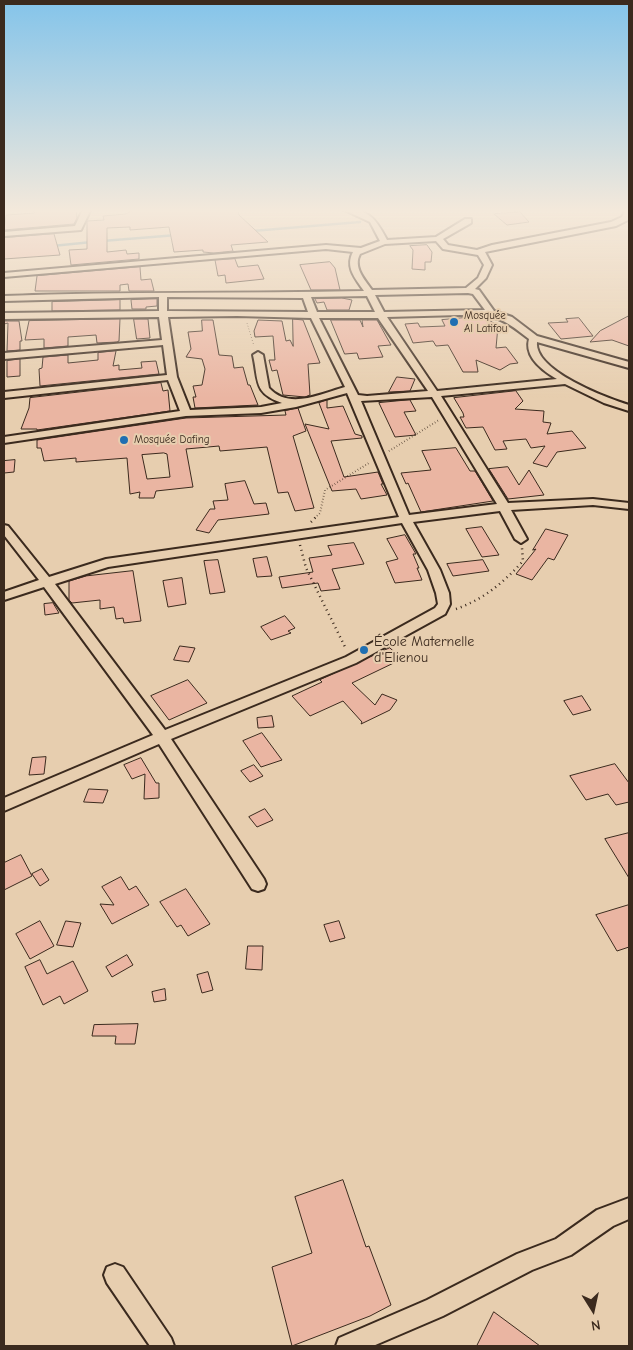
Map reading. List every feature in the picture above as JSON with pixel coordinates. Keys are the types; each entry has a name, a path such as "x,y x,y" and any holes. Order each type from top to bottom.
{"street":[{"path":"4,275 38,272"},
{"path":"355,272 435,393 504,507 521,539"},
{"path":"468,290 478,283 485,272"},
{"path":"4,298 163,294 370,294 468,290 476,292 491,313"},
{"path":"163,294 163,314 172,378 186,413"},
{"path":"4,805 162,737 351,660 440,611 444,604 439,580 405,518 377,458 352,393 312,314 306,295"},
{"path":"4,316 246,313 279,315 491,313 509,319 534,338 561,348 629,365"},
{"path":"534,338 532,345 538,360 568,381 598,398 629,408"},
{"path":"4,356 167,342"},
{"path":"258,356 262,368 261,383 264,391 271,396 296,404"},
{"path":"4,395 172,378"},
{"path":"4,440 186,413 261,410 352,393 367,399 568,381"},
{"path":"4,596 106,563 405,518 504,507 593,502 629,506"},
{"path":"4,528 46,581 162,737 258,884"},
{"path":"347,1346 436,1308 525,1262 563,1247 605,1218 629,1208"},
{"path":"115,1275 163,1346"}],"path":[{"path":"246,313 245,319 258,356"},
{"path":"440,611 453,610 472,604 497,589 523,561 521,539"}],"building":[{"path":"83,272 140,272 141,280 151,279 154,291 129,291 128,284 120,285 120,291 35,291 37,276"},
{"path":"217,272 261,272 264,279 226,283 225,275 218,276"},
{"path":"303,272 336,272 340,290 311,290"},
{"path":"342,298 352,300 349,310 327,310 324,302 317,303 315,299"},
{"path":"157,299 157,306 146,307 146,309 132,309 131,300"},
{"path":"120,300 120,310 52,311 52,302"},
{"path":"629,316 629,346 612,340 590,342 600,331"},
{"path":"471,317 486,318 498,326 496,348 506,347 518,363 510,364 500,370 476,360 478,372 463,372 448,345 436,346 433,341 413,343 405,324 418,323 420,327 445,326 442,320"},
{"path":"579,318 593,336 561,339 548,323 568,322 566,319"},
{"path":"120,319 119,341 117,342 97,343 96,335 68,337 68,346 44,348 44,339 25,340 29,321"},
{"path":"134,319 148,319 150,338 137,339"},
{"path":"293,319 303,320 320,363 308,364 310,395 305,397 283,395 277,370 272,371 269,360 275,360 273,336 255,337 254,331 258,320 282,321 286,341 290,340 293,346"},
{"path":"202,320 213,320 219,355 232,356 234,368 243,367 248,385 250,385 258,405 195,408 193,397 196,397 193,386 202,385 205,369 202,359 186,357 191,349 188,332 202,331"},
{"path":"331,320 360,320 363,327 362,320 377,320 391,345 378,346 383,357 359,359 357,353 345,354"},
{"path":"4,321 19,321 22,341 20,341 20,350 7,351 8,323 4,324"},
{"path":"116,351 113,366 119,365 119,370 142,368 141,362 156,361 159,374 40,386 39,369 42,368 43,357 68,355 68,363 98,360 98,353"},
{"path":"20,359 20,376 7,377 7,361"},
{"path":"397,377 415,379 410,391 389,392"},
{"path":"161,383 163,391 168,390 170,411 37,430 21,429 29,408 30,398"},
{"path":"516,391 523,401 515,409 544,411 543,422 551,423 547,434 572,431 586,448 557,452 547,467 533,463 545,446 531,448 526,439 503,441 507,449 495,450 483,427 466,428 460,417 464,417 463,413 454,398"},
{"path":"327,400 327,408 343,406 355,434 362,436 362,438 331,441 344,477 378,472 383,484 381,484 387,495 361,499 356,489 332,491 305,424 329,429 319,403"},
{"path":"410,400 416,411 404,412 416,435 395,437 379,403"},
{"path":"298,408 306,431 293,436 314,508 295,511 288,492 278,493 267,447 220,451 219,446 186,449 193,487 156,491 154,498 139,498 140,492 130,494 127,458 76,462 76,458 44,461 41,448 37,448 37,440 186,418 286,415 285,411","holes":["167,454 170,477 147,479 142,455"]},
{"path":"456,448 470,471 475,471 493,501 421,512 408,483 406,484 401,473 431,470 422,451"},
{"path":"15,460 14,472 4,473 4,461"},
{"path":"508,467 519,485 529,470 544,495 508,499 489,469"},
{"path":"245,481 254,504 266,503 269,514 218,520 209,533 196,530 210,509 215,509 213,501 228,500 225,484"},
{"path":"482,527 499,555 482,557 466,529"},
{"path":"546,529 568,535 554,560 548,558 532,580 516,574 536,549 533,550"},
{"path":"405,535 416,554 413,554 422,580 395,583 386,562 398,559 387,539"},
{"path":"354,543 364,564 332,569 340,589 321,591 318,583 282,588 279,577 313,572 309,558 332,555 328,546"},
{"path":"267,557 272,576 257,577 253,559"},
{"path":"218,560 225,592 210,594 204,561"},
{"path":"483,560 489,571 453,576 447,564"},
{"path":"133,571 141,621 124,623 123,618 116,619 114,607 100,609 100,600 72,603 69,600 69,581 86,576"},
{"path":"182,578 186,604 168,607 163,581"},
{"path":"53,603 59,613 45,615 44,604"},
{"path":"285,616 295,628 288,631 291,633 271,640 261,627"},
{"path":"180,646 195,648 189,662 174,660"},
{"path":"390,648 402,659 352,683 375,705 382,694 397,700 390,710 361,724 362,722 343,701 310,716 292,696 322,682 320,680"},
{"path":"188,680 207,703 169,720 151,696"},
{"path":"582,696 591,710 573,715 564,701"},
{"path":"272,716 274,727 258,728 257,718"},
{"path":"262,733 282,760 261,767 243,741"},
{"path":"46,757 44,774 29,775 32,758"},
{"path":"141,758 156,783 159,783 159,798 144,799 145,774 132,779 124,765"},
{"path":"615,764 629,783 629,802 616,805 608,794 586,800 570,776"},
{"path":"254,765 263,776 250,782 241,771"},
{"path":"89,789 108,790 103,803 84,802"},
{"path":"265,809 273,820 257,827 249,817"},
{"path":"629,833 629,878 605,839"},
{"path":"21,855 32,876 4,890 4,863"},
{"path":"42,869 49,880 40,886 32,874"},
{"path":"121,877 129,890 136,886 149,905 112,924 100,904 114,905 102,887"},
{"path":"186,889 210,924 188,936 181,925 177,927 160,902"},
{"path":"629,905 629,947 617,951 596,915"},
{"path":"40,921 54,946 30,959 16,934"},
{"path":"66,921 81,923 73,947 57,945"},
{"path":"339,921 345,938 330,942 324,925"},
{"path":"248,946 263,946 262,970 246,969"},
{"path":"127,955 133,965 112,977 106,967"},
{"path":"40,960 47,974 73,961 88,991 64,1004 60,996 43,1005 25,967"},
{"path":"208,972 213,990 202,993 197,975"},
{"path":"165,989 166,1000 154,1002 152,992"},
{"path":"138,1024 135,1044 115,1044 116,1036 92,1036 94,1025"},
{"path":"343,1180 366,1247 369,1246 391,1305 370,1316 292,1346 272,1267 312,1253 295,1197"},
{"path":"494,1312 540,1346 477,1346"}],"place":[{"name":"Mosquée Al Latifou","path":"454,322"},
{"name":"Mosquée Dafing","path":"124,440"},
{"name":"École Maternelle d'Elienou","path":"364,650"}]}
